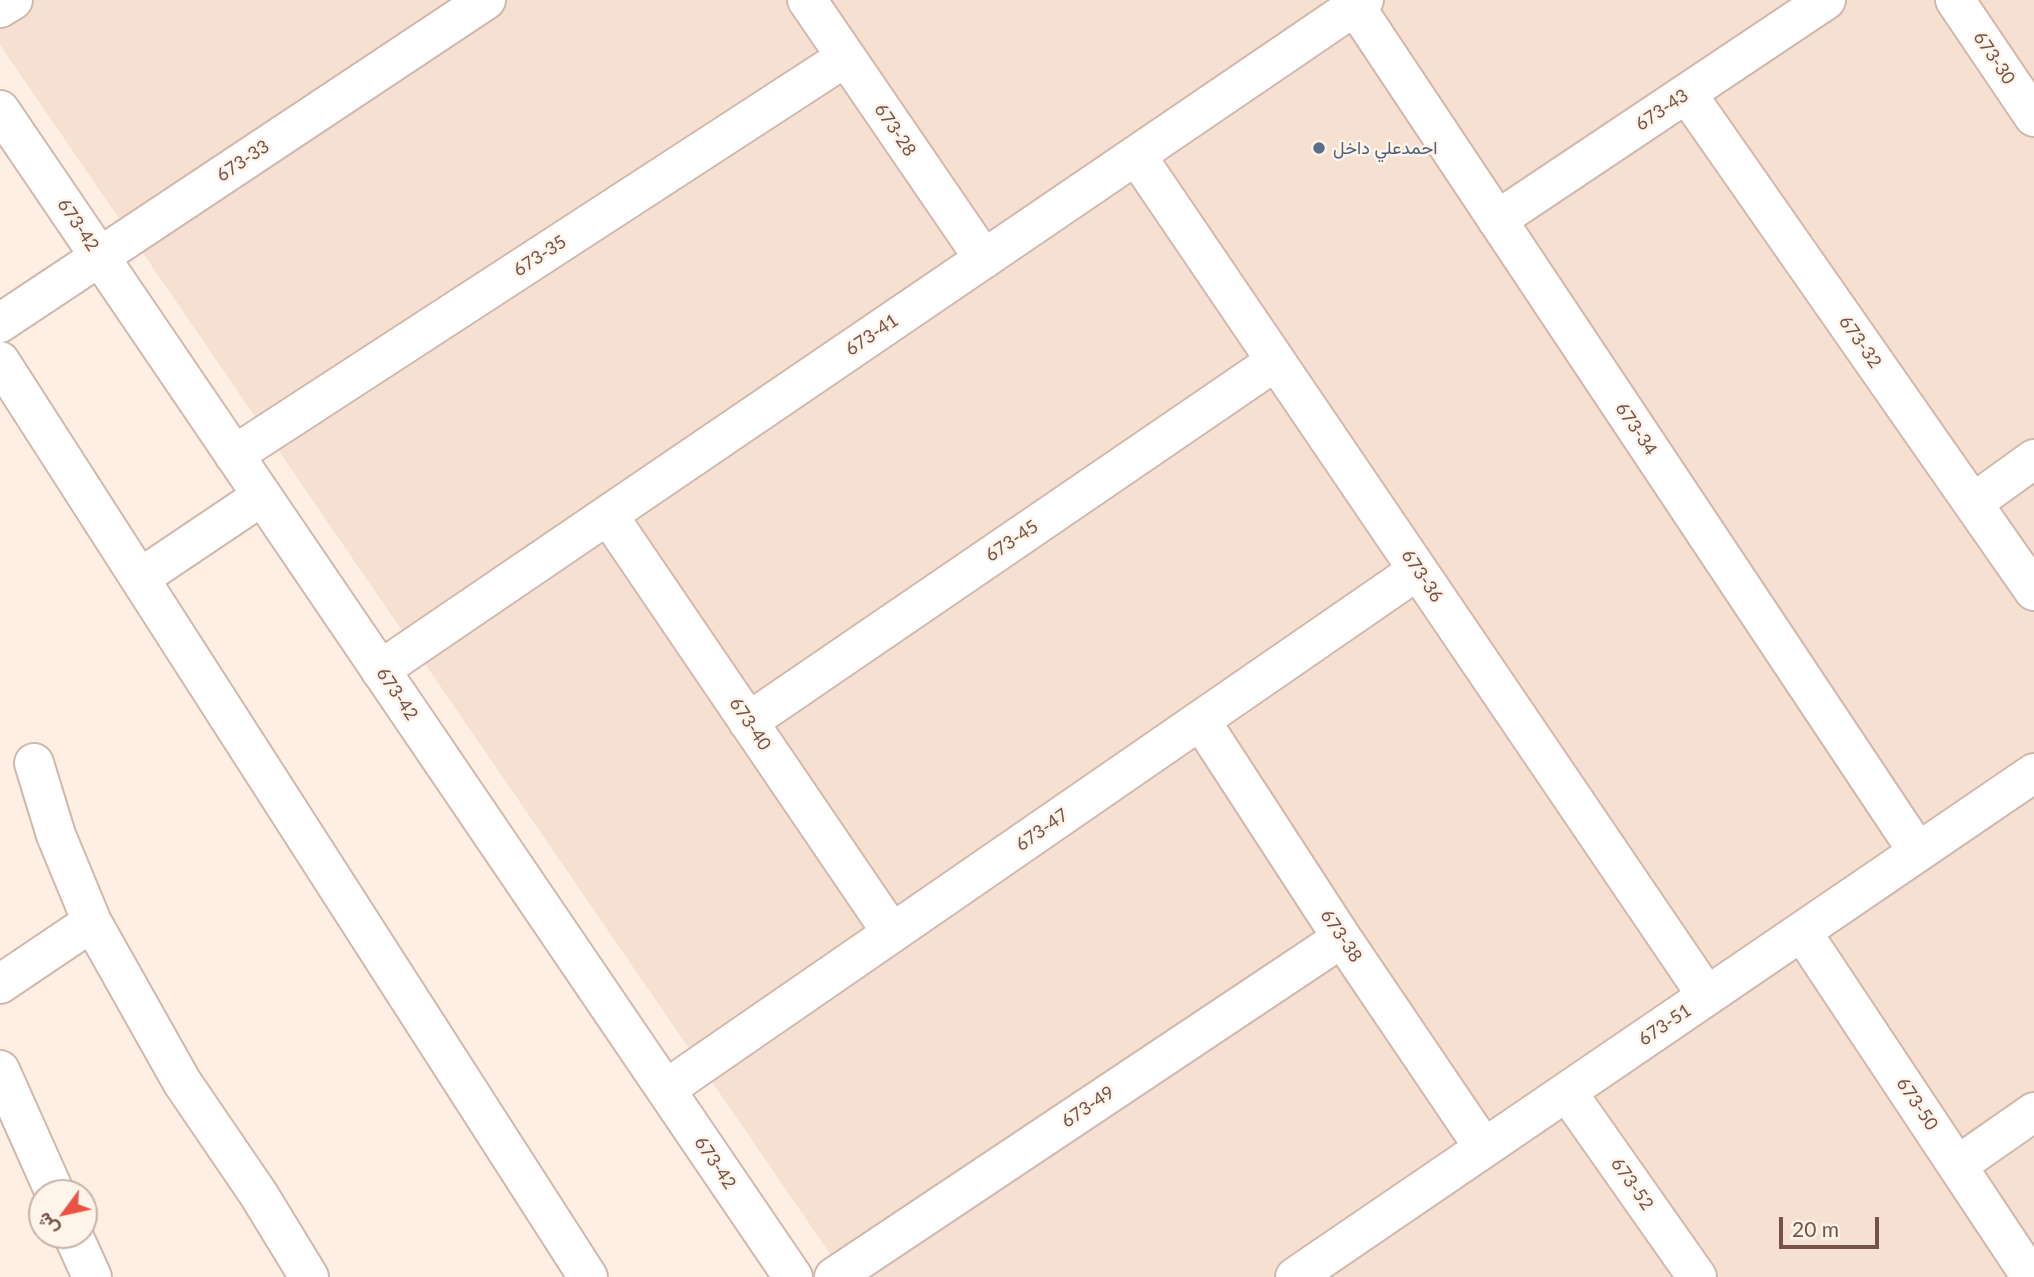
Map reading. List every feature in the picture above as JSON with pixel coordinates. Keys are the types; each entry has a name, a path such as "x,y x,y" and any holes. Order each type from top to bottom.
{"street":[{"path":"0,8 13,0"},
{"name":"673-33","path":"0,323 486,0"},
{"name":"673-28","path":"807,0 984,259"},
{"name":"673-43","path":"1497,220 1826,0"},
{"name":"673-30","path":"1955,0 2034,117"},
{"name":"673-41","path":"380,670 1360,3"},
{"name":"673-34","path":"1360,3 1497,220 1918,852"},
{"name":"673-35","path":"234,455 846,57"},
{"name":"673-32","path":"1687,93 2034,591"},
{"name":"673-42","path":"0,110 793,1277"},
{"name":"673-36","path":"1136,156 1707,996"},
{"path":"0,360 588,1277"},
{"name":"673-45","path":"748,722 1276,361"},
{"path":"1973,503 2034,459"},
{"path":"140,578 262,496"},
{"name":"673-40","path":"608,515 892,933"},
{"name":"673-47","path":"666,1090 1418,570"},
{"name":"673-38","path":"1201,721 1342,937 1485,1148"},
{"path":"34,762 56,835 92,922 182,1082 259,1195 309,1277"},
{"name":"673-51","path":"1295,1277 2034,773"},
{"path":"0,984 92,922"},
{"name":"673-50","path":"1802,932 2031,1277"},
{"name":"673-49","path":"834,1277 1342,937"},
{"path":"0,1070 49,1179"},
{"name":"673-52","path":"1567,1092 1697,1277"},
{"path":"1958,1166 2034,1112"},
{"path":"80,1249 92,1277"}],"shaded area":[{"path":"0,0 2034,0 2034,1277 846,1277 0,45"}],"place":[{"name":"احمدعلي داخل","path":"1319,148"}]}
